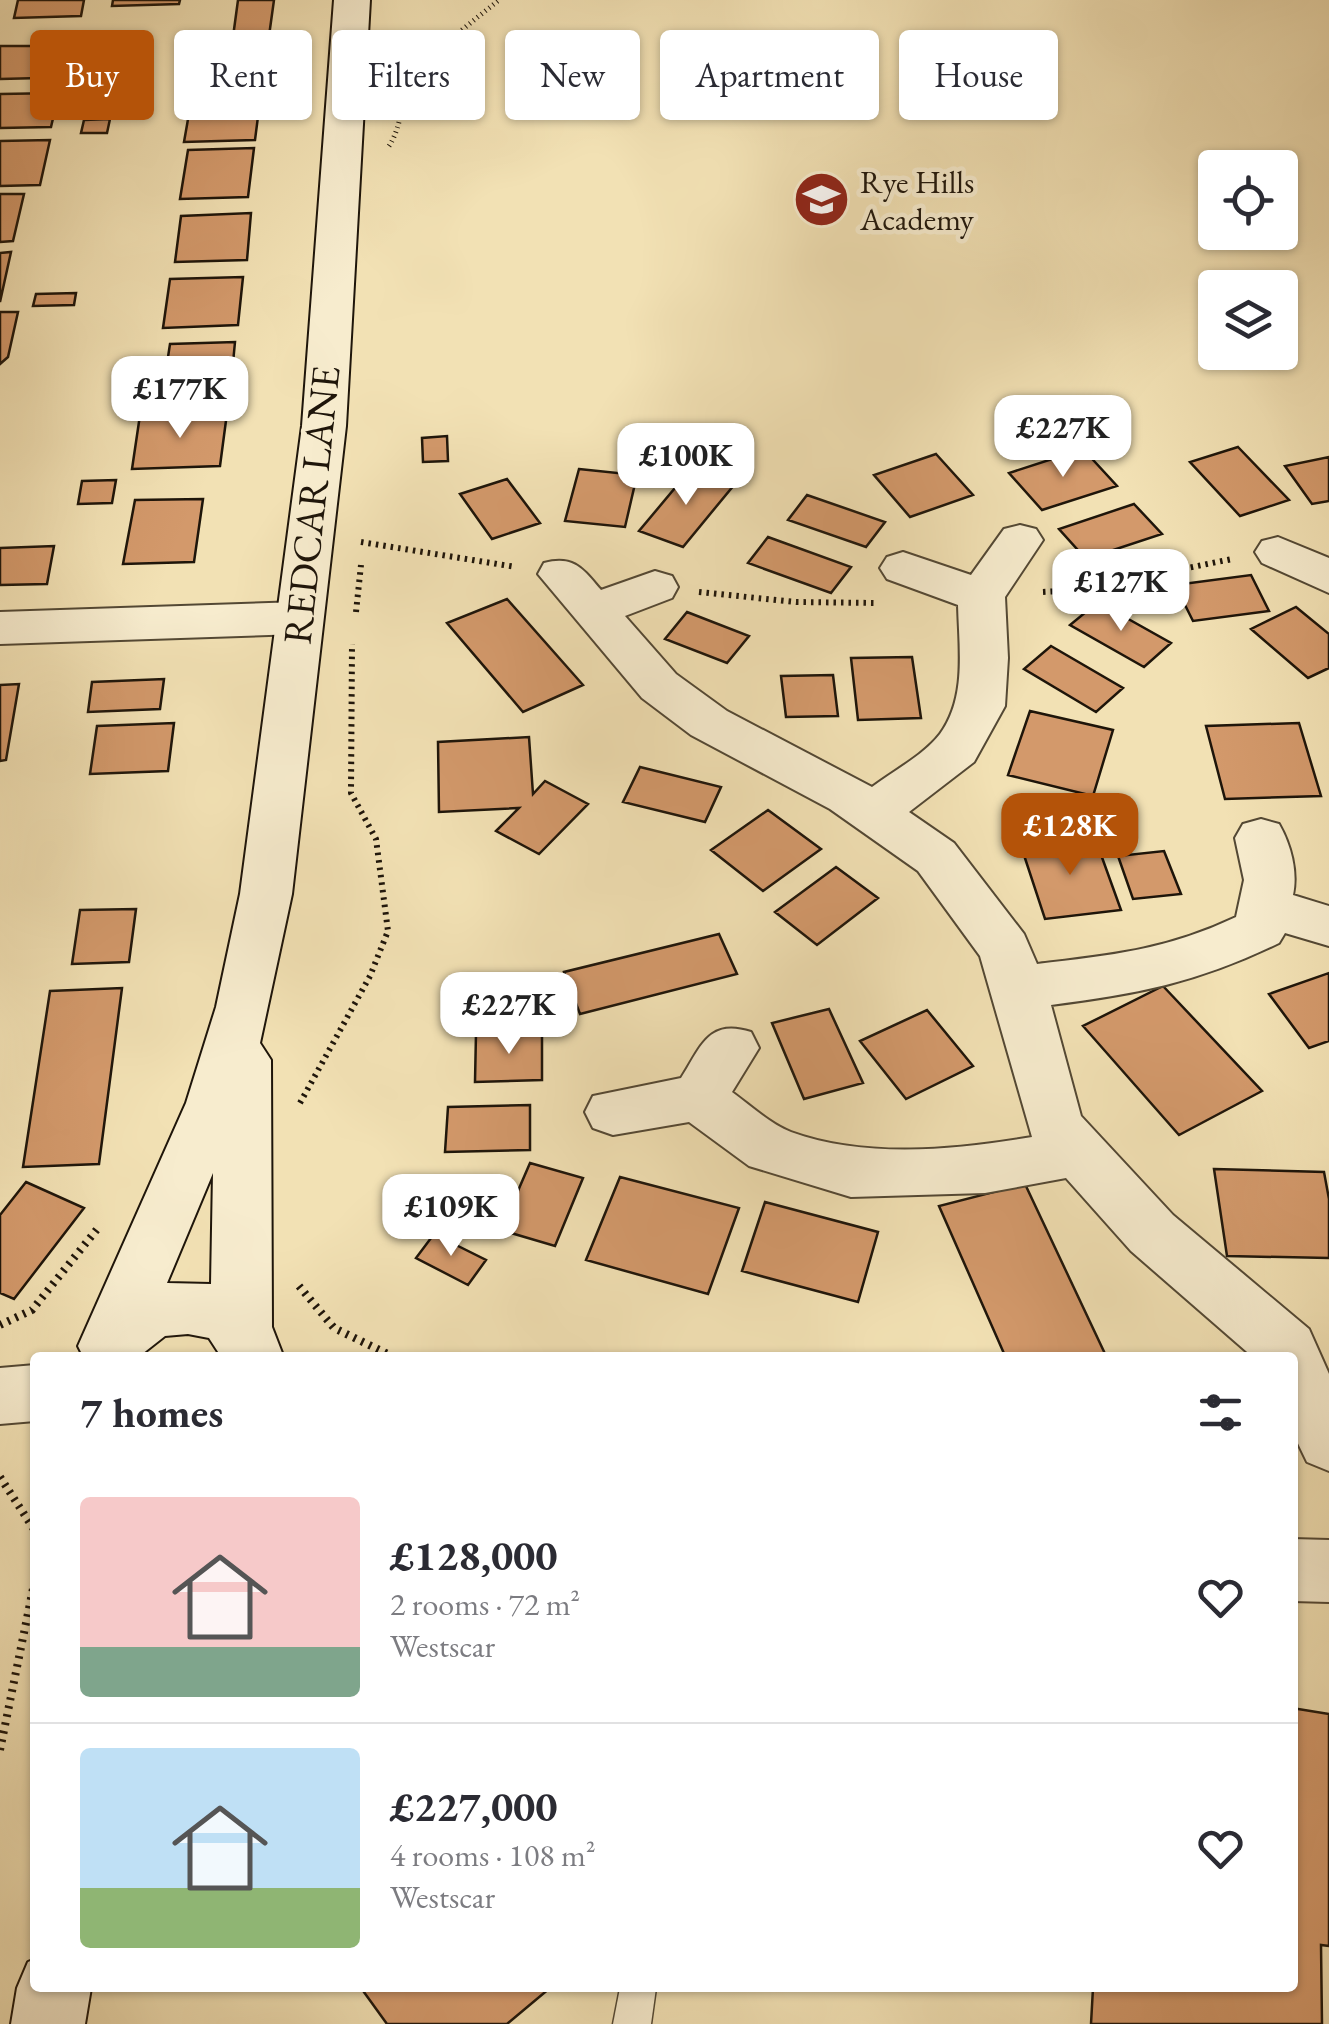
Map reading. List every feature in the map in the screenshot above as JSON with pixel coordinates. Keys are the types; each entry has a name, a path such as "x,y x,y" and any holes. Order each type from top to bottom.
{"street":[{"name":"REDCAR LANE","path":"108,1348 214,1103 244,1008 266,894 324,426 352,0"},
{"path":"872,812 956,749 980,706 984,658 981,596 1020,540"},
{"path":"1278,552 1329,577"},
{"path":"577,592 655,586"},
{"path":"896,586 981,596"},
{"path":"577,592 660,686 709,724 848,796 936,857 1005,950 1054,1126 1152,1233 1289,1352"},
{"path":"0,628 299,618"},
{"path":"1018,988 1133,974 1201,958 1260,929 1270,880 1261,838"},
{"path":"1265,906 1329,926"},
{"name":"REDCAR LANE","path":"244,1008 255,1349"},
{"path":"698,1098 731,1048"},
{"path":"613,1112 698,1098 768,1149 851,1173 985,1168 1078,1152"},
{"path":"108,1348 140,1318 186,1306 224,1316 255,1349"},
{"path":"1298,1372 1329,1442"},
{"path":"0,1396 30,1393"},
{"path":"1298,1570 1329,1571"},
{"path":"48,2024 53,1992"}],"lane":[{"path":"632,2024 637,1992"}],"path":[{"path":"338,173 372,169 398,134 408,91 429,64 499,0"},
{"path":"355,625 360,525"},
{"path":"361,544 577,592"},
{"path":"981,596 1080,590 1187,565 1278,552"},
{"path":"655,586 796,602 896,586"},
{"path":"292,1117 370,976 388,932 376,840 351,793 352,642"},
{"path":"291,1276 334,1328 384,1352"},
{"path":"0,1477 30,1523"},
{"path":"0,1750 30,1603"}],"building":[{"path":"18,0 84,0 81,16 14,18"},
{"path":"113,0 180,0 179,4 112,6"},
{"path":"238,0 274,0 270,30 234,30"},
{"path":"0,46 30,46 30,78 0,79"},
{"path":"30,93 30,120 53,120 51,127 0,128 0,94"},
{"path":"84,120 110,120 107,133 81,133"},
{"path":"188,120 258,120 255,140 184,142"},
{"path":"50,140 40,185 0,186 0,141"},
{"path":"254,148 248,197 180,199 188,150"},
{"path":"0,194 24,194 13,241 0,242"},
{"path":"251,213 247,260 175,262 181,216"},
{"path":"11,252 0,302 0,253"},
{"path":"243,277 238,325 163,328 170,279"},
{"path":"76,293 74,305 33,306 36,294"},
{"path":"0,312 18,312 8,357 0,364"},
{"path":"235,342 230,394 162,396 170,344"},
{"path":"227,413 220,466 132,469 140,415"},
{"path":"447,436 448,461 423,462 422,438"},
{"path":"1238,447 1289,500 1240,516 1190,462"},
{"path":"1083,449 1117,486 1042,510 1009,473"},
{"path":"936,454 973,495 910,517 874,475"},
{"path":"1329,457 1329,501 1312,504 1285,466"},
{"path":"579,469 637,475 625,527 565,521"},
{"path":"690,470 734,485 683,547 639,531"},
{"path":"507,479 540,523 492,539 460,494"},
{"path":"116,480 112,503 78,504 82,481"},
{"path":"807,495 885,522 866,547 788,520"},
{"path":"203,499 194,562 123,564 135,500"},
{"path":"1134,504 1162,534 1086,559 1059,529"},
{"path":"768,537 851,567 831,593 748,563"},
{"path":"54,546 47,584 0,585 0,548"},
{"path":"1251,575 1269,611 1193,621 1175,585"},
{"path":"507,599 583,685 523,712 447,623"},
{"path":"1098,602 1171,643 1144,667 1070,625"},
{"path":"1296,607 1329,634 1329,668 1308,678 1251,629"},
{"path":"687,612 749,636 727,663 665,639"},
{"path":"1051,646 1123,688 1096,712 1024,669"},
{"path":"912,657 921,718 858,720 851,658"},
{"path":"833,675 838,716 786,717 781,676"},
{"path":"164,679 160,709 88,712 92,682"},
{"path":"19,684 6,760 0,761 0,685"},
{"path":"1030,711 1113,730 1093,796 1008,775"},
{"path":"174,723 168,771 90,774 97,726"},
{"path":"1299,723 1321,796 1225,799 1206,726"},
{"path":"529,737 533,794 545,781 588,804 539,854 496,831 519,808 439,812 438,742"},
{"path":"640,767 721,787 705,822 623,802"},
{"path":"768,810 821,849 763,891 711,850"},
{"path":"1095,838 1121,910 1045,919 1021,846"},
{"path":"1164,851 1181,894 1133,899 1118,856"},
{"path":"836,867 878,898 817,945 775,912"},
{"path":"136,909 129,962 72,964 80,910"},
{"path":"719,934 737,974 580,1014 564,972"},
{"path":"1329,973 1329,1041 1309,1048 1269,994"},
{"path":"514,974 553,996 536,1016 496,994"},
{"path":"1163,986 1262,1091 1179,1135 1083,1026"},
{"path":"122,988 99,1164 23,1167 50,991"},
{"path":"829,1009 863,1083 804,1099 772,1023"},
{"path":"927,1010 973,1066 906,1099 860,1041"},
{"path":"542,1031 542,1080 475,1082 476,1033"},
{"path":"530,1105 530,1150 445,1152 448,1107"},
{"path":"530,1163 583,1178 555,1246 501,1230"},
{"path":"1214,1169 1324,1172 1329,1199 1329,1258 1227,1256"},
{"path":"620,1177 739,1208 708,1294 586,1260"},
{"path":"26,1182 84,1208 14,1299 0,1293 0,1215"},
{"path":"1025,1184 1104,1352 1003,1352 939,1206"},
{"path":"765,1202 878,1232 858,1302 742,1271"},
{"path":"434,1234 486,1260 468,1285 416,1258"},
{"path":"1298,1709 1329,1714 1329,1946 1321,1945 1322,2024 1091,2024 1093,1992 1298,1992"},
{"path":"364,1992 545,1992 507,2024 387,2024"}],"place":[{"name":"Rye Hills Academy","path":"821,200"}]}
